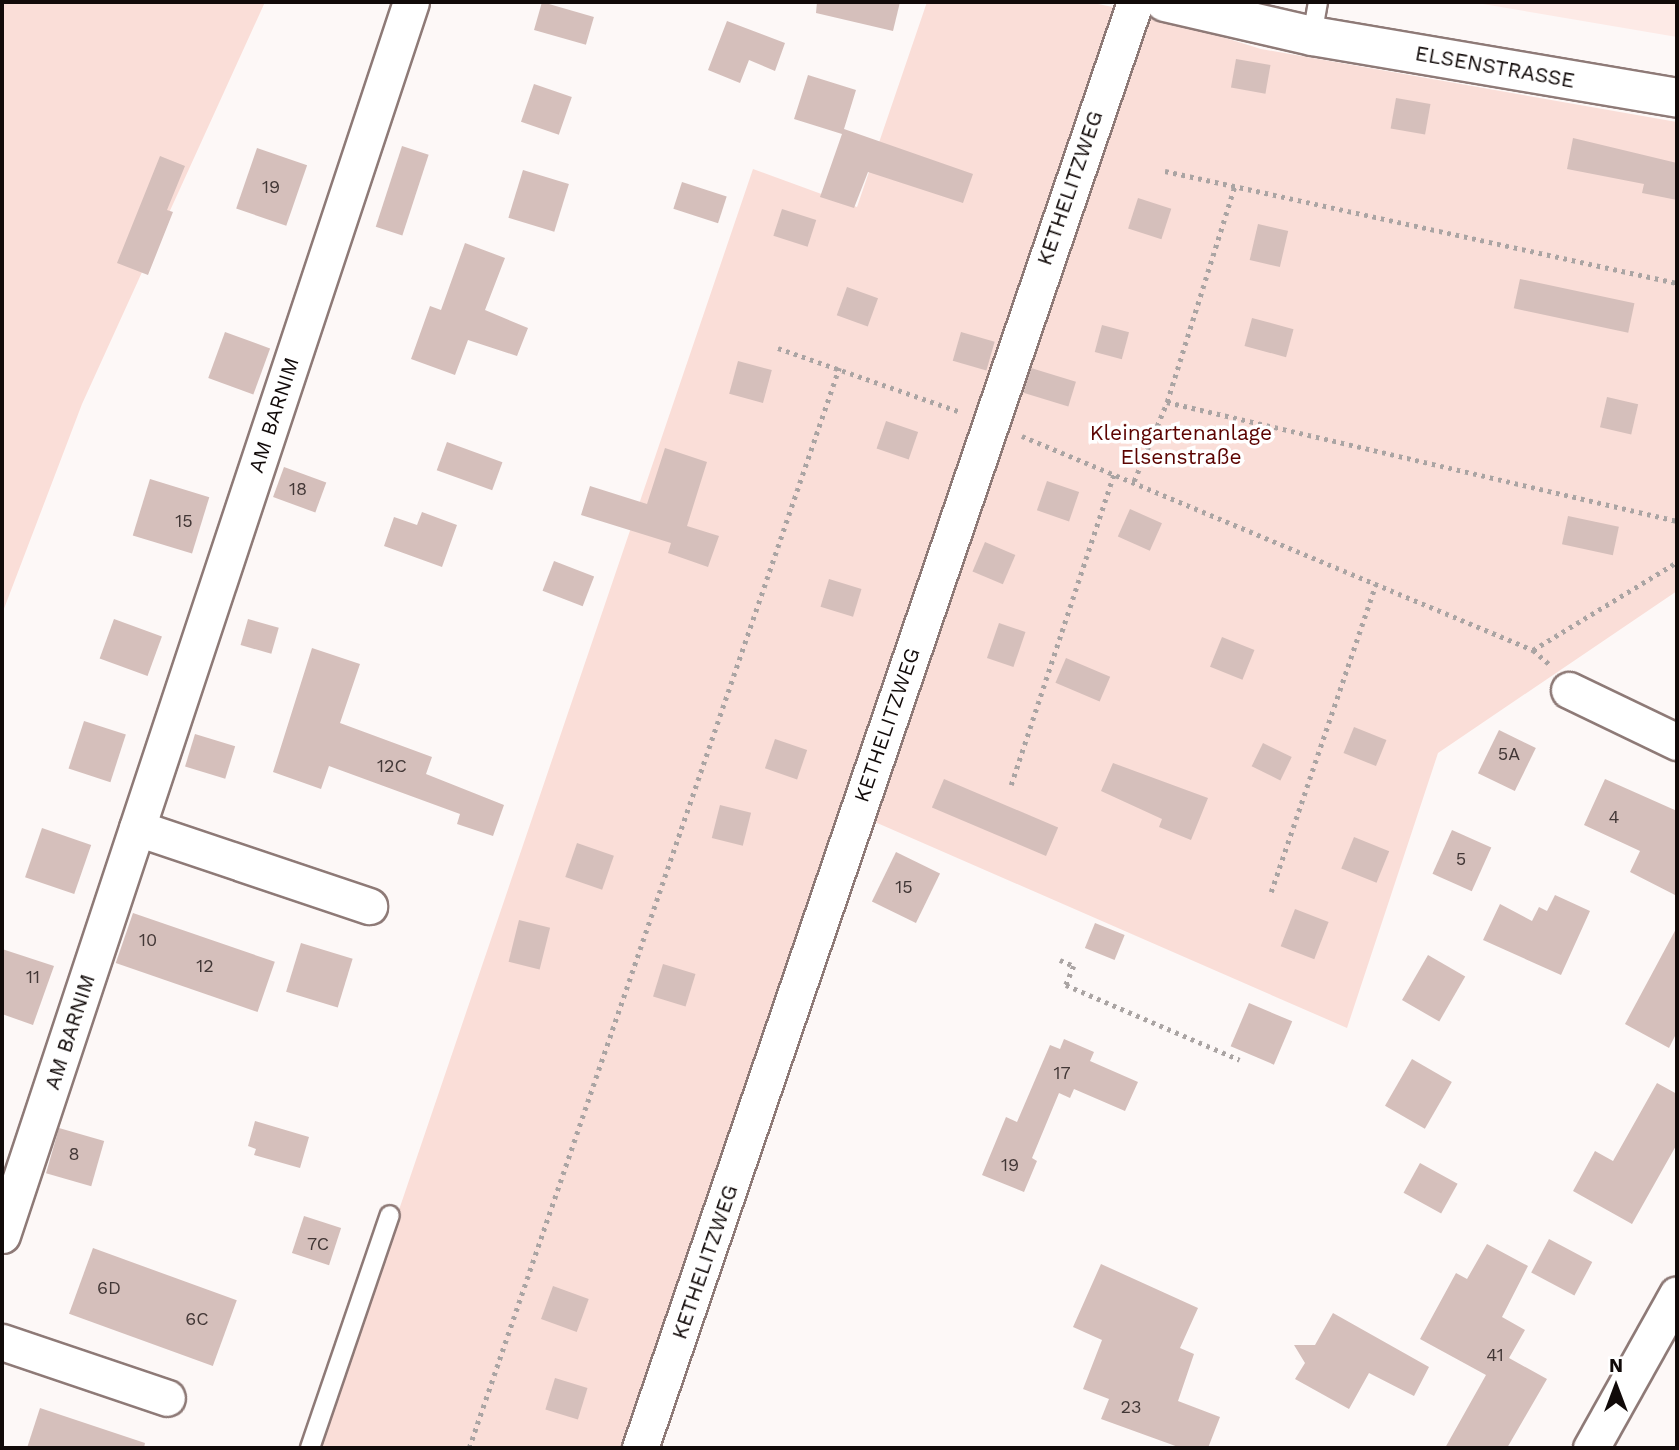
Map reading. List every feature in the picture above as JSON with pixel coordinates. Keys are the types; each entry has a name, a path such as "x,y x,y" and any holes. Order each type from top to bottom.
{"street":[{"name":"AM BARNIM","path":"2,1235 411,2"},
{"name":"KETHELITZWEG","path":"640,1448 1135,2"},
{"name":"ELSENSTRASSE","path":"1165,2 1315,19 1677,98"},
{"path":"1569,690 1677,742"},
{"path":"137,828 369,906"},
{"path":"1591,1448 1677,1294"},
{"path":"2,1342 167,1398"}],"lane":[{"path":"310,1448 390,1215"}],"path":[{"path":"1165,171 1677,282"},
{"path":"1134,481 1167,401 1236,185"},
{"path":"778,348 990,423 1533,650 1569,690"},
{"path":"469,1448 839,368"},
{"path":"1167,401 1677,521"},
{"path":"1011,785 1114,473"},
{"path":"1533,650 1677,562"},
{"path":"1271,892 1376,583"},
{"path":"1060,960 1074,966 1066,985 1240,1060"}],"shaded area":[{"path":"1471,2 1677,2 1677,37"}],"green space":[{"path":"2,2 265,2 82,404 2,614"},
{"name":"Kleingartenanlage Elsenstraße","path":"927,2 1088,2 1148,14 1261,49 1677,122 1677,591 1438,753 1347,1028 852,812 633,1448 318,1448 753,169 857,207"}],"building":[{"path":"542,2 594,17 586,45 534,30"},
{"path":"817,2 900,2 893,31 816,13"},
{"path":"727,21 785,43 775,71 749,60 740,83 708,70"},
{"path":"1236,59 1270,65 1265,94 1231,88"},
{"path":"808,75 856,90 844,129 973,174 963,203 868,172 854,208 820,197 842,134 794,119"},
{"path":"534,84 572,97 559,135 521,122"},
{"path":"1396,98 1430,104 1425,135 1391,129"},
{"path":"1573,138 1677,163 1677,200 1642,193 1644,184 1567,169"},
{"path":"402,146 429,155 402,235 376,227"},
{"path":"257,148 307,165 286,226 236,209"},
{"path":"160,156 185,166 167,210 173,212 148,275 117,263"},
{"path":"523,170 569,184 554,232 508,218"},
{"path":"682,182 727,197 718,223 673,209"},
{"path":"1138,198 1171,209 1161,239 1128,228"},
{"path":"782,209 816,220 808,247 773,236"},
{"path":"1258,224 1288,231 1280,267 1250,260"},
{"path":"465,243 505,258 485,310 528,328 517,356 468,340 455,375 411,359 430,306 441,310"},
{"path":"1520,279 1634,303 1628,333 1514,308"},
{"path":"847,287 878,298 868,326 837,315"},
{"path":"1252,318 1294,329 1286,357 1244,346"},
{"path":"1102,325 1129,332 1122,359 1095,352"},
{"path":"225,332 270,348 253,394 208,378"},
{"path":"961,332 995,342 986,370 953,361"},
{"path":"738,361 772,370 763,403 729,394"},
{"path":"1031,368 1076,382 1068,407 1023,393"},
{"path":"1607,397 1638,404 1631,434 1600,427"},
{"path":"886,421 918,432 909,459 877,448"},
{"path":"447,442 502,462 492,490 437,470"},
{"path":"665,448 707,462 687,526 719,536 708,567 668,553 671,543 581,515 590,486 647,504"},
{"path":"284,467 326,482 315,512 273,497"},
{"path":"150,479 209,497 192,554 133,535"},
{"path":"1047,481 1079,492 1069,521 1037,510"},
{"path":"1130,509 1162,523 1150,551 1118,536"},
{"path":"422,512 457,525 442,567 384,546 394,517 417,525"},
{"path":"1568,516 1619,527 1613,555 1562,544"},
{"path":"985,542 1015,555 1003,584 972,571"},
{"path":"554,561 594,576 583,606 543,591"},
{"path":"829,579 862,589 853,617 821,607"},
{"path":"114,619 162,636 148,676 100,658"},
{"path":"248,619 279,628 271,654 241,645"},
{"path":"999,623 1025,632 1013,667 987,658"},
{"path":"1222,637 1254,650 1242,680 1210,667"},
{"path":"312,648 360,664 340,723 432,757 426,774 504,805 493,836 457,824 460,814 329,766 321,789 273,772"},
{"path":"1066,658 1110,677 1100,702 1055,683"},
{"path":"84,721 126,735 110,782 69,769"},
{"path":"1354,727 1386,740 1376,766 1344,753"},
{"path":"1499,730 1536,748 1515,791 1478,773"},
{"path":"195,734 235,746 225,779 185,767"},
{"path":"775,739 807,750 797,779 765,768"},
{"path":"1263,743 1292,757 1280,780 1252,766"},
{"path":"1113,763 1208,798 1191,840 1159,827 1162,819 1101,791"},
{"path":"944,779 1058,827 1046,856 932,808"},
{"path":"1605,779 1677,811 1677,896 1630,872 1640,851 1584,825"},
{"path":"720,805 751,813 743,846 712,838"},
{"path":"42,828 91,845 74,894 25,877"},
{"path":"1452,830 1491,847 1472,891 1432,874"},
{"path":"1354,837 1389,851 1376,883 1341,869"},
{"path":"577,843 614,856 602,890 565,877"},
{"path":"896,852 940,873 916,923 872,901"},
{"path":"1555,895 1590,911 1561,975 1483,940 1500,904 1532,921 1539,907 1547,911"},
{"path":"1295,909 1329,922 1314,959 1281,946"},
{"path":"133,913 275,962 258,1012 116,963"},
{"path":"519,920 550,928 540,969 509,962"},
{"path":"1095,923 1125,935 1115,960 1085,948"},
{"path":"1677,927 1677,1032 1669,1048 1625,1024"},
{"path":"301,943 353,959 338,1008 286,992"},
{"path":"2,949 54,966 33,1025 2,1014"},
{"path":"1428,955 1465,977 1439,1022 1402,1000"},
{"path":"663,964 696,974 686,1006 653,997"},
{"path":"1249,1003 1292,1021 1274,1065 1231,1046"},
{"path":"1064,1039 1094,1052 1090,1061 1138,1082 1125,1111 1074,1089 1070,1098 1059,1093 1032,1158 1037,1161 1024,1192 982,1175 1006,1117 1017,1122 1050,1045 1060,1049"},
{"path":"1412,1059 1452,1082 1425,1129 1385,1106"},
{"path":"1657,1083 1677,1094 1677,1144 1632,1224 1573,1191 1595,1151 1613,1161"},
{"path":"255,1121 309,1137 300,1168 254,1155 256,1149 248,1146"},
{"path":"59,1128 104,1141 91,1186 46,1173"},
{"path":"1420,1163 1458,1184 1441,1214 1404,1193"},
{"path":"304,1216 341,1228 329,1265 292,1253"},
{"path":"1549,1239 1592,1262 1574,1296 1531,1273"},
{"path":"1487,1244 1528,1266 1502,1317 1525,1330 1509,1358 1547,1379 1507,1448 1445,1448 1486,1375 1420,1339 1456,1273 1467,1279"},
{"path":"93,1248 237,1300 213,1366 69,1314"},
{"path":"1101,1264 1198,1308 1180,1348 1194,1354 1178,1401 1220,1417 1208,1448 1181,1448 1101,1419 1109,1399 1083,1389 1102,1340 1073,1327"},
{"path":"553,1286 589,1299 577,1332 541,1319"},
{"path":"1333,1313 1429,1367 1414,1396 1369,1373 1349,1409 1295,1379 1305,1363 1294,1345 1315,1345"},
{"path":"555,1378 588,1388 578,1419 545,1410"},
{"path":"40,1408 145,1443 144,1448 27,1448"}]}
